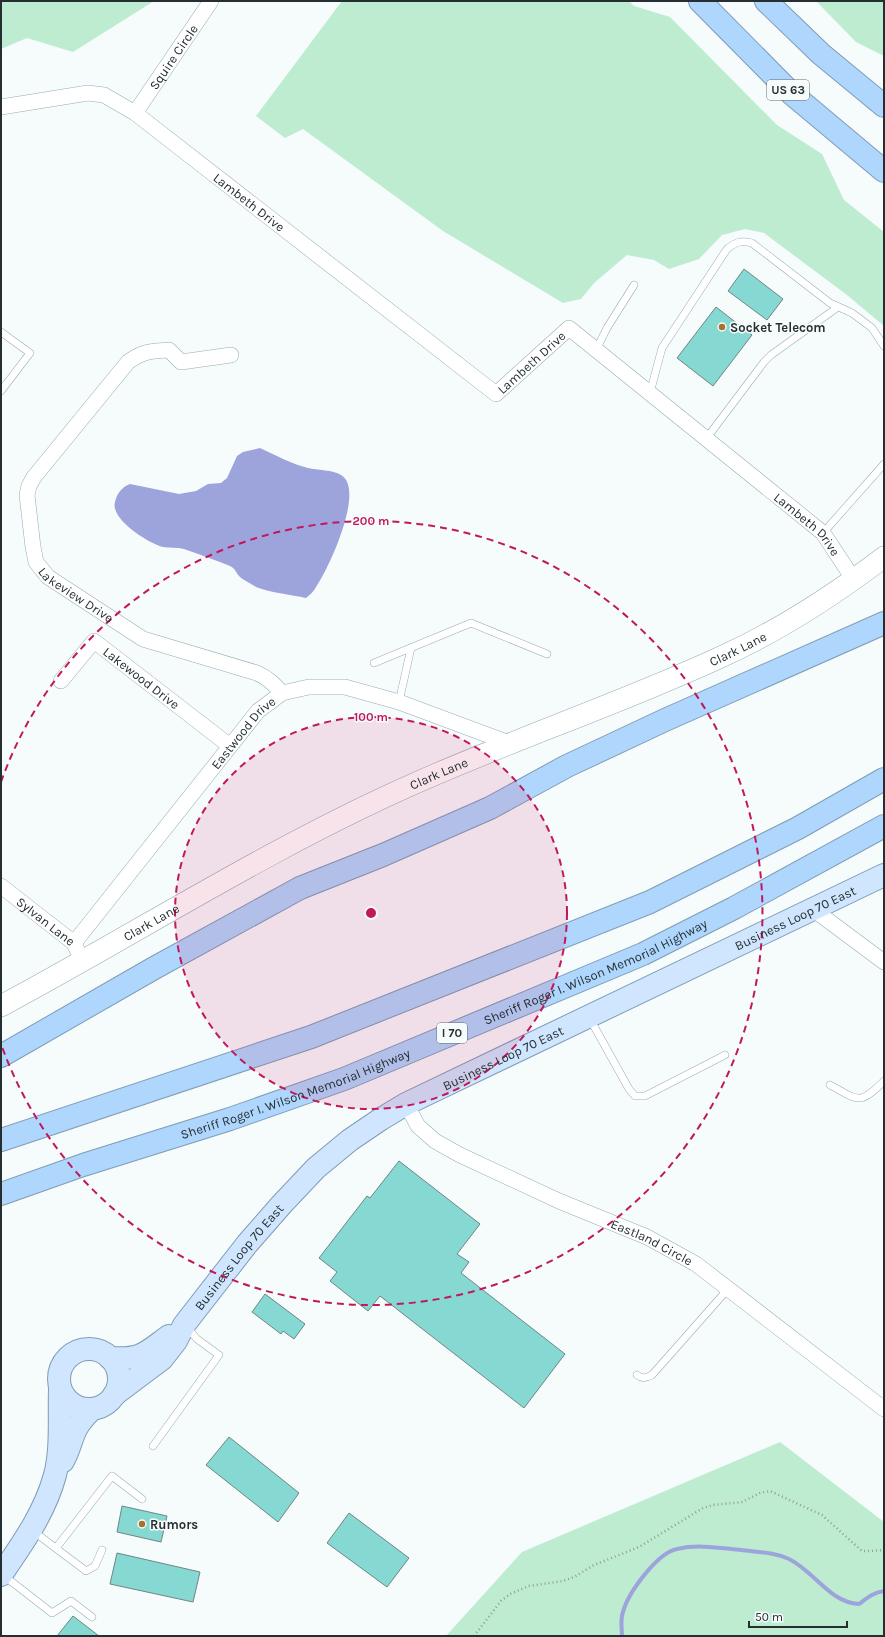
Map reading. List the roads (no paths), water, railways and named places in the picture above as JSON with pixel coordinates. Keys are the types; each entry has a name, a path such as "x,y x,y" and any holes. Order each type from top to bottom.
{"highway":[{"name":"US 63","path":"700,1 792,94 884,171"},
{"path":"766,1 821,54 884,106"},
{"path":"1,1056 156,967 300,888 383,855 490,808 567,766 665,720 884,623"},
{"path":"1,1140 311,1037 650,902 798,828 884,779"},
{"name":"Sheriff Roger I. Wilson Memorial Highway","path":"1,1194 83,1165 238,1116 344,1079 642,954 734,908 884,826"}],"main road":[{"name":"Business Loop 70 East","path":"114,1395 162,1360 176,1341 184,1325 247,1244 316,1168 350,1140 406,1104 814,910 884,875"},
{"name":"Business Loop 70 East","path":"110,1358 128,1359 146,1353 184,1325"},
{"path":"1,1574 44,1508 55,1474 58,1447 59,1376 63,1363 73,1353 86,1349 99,1350 110,1358 118,1369 119,1382 114,1395 105,1404 92,1409 82,1419 76,1429 67,1454 55,1474"},
{"path":"60,1389 68,1400 79,1408 92,1409"}],"street":[{"name":"Squire Circle","path":"135,113 211,1"},
{"path":"1,108 88,93 104,95 135,113"},
{"name":"Lambeth Drive","path":"135,113 496,394 569,328 823,533 854,580"},
{"name":"Lakeview Drive","path":"231,355 181,362 169,350 146,351 137,355 128,362 34,477 29,486 27,495 33,547 36,562 48,577 143,639 257,673 272,682 282,693"},
{"name":"Clark Lane","path":"1,1006 83,962 243,869 331,822 410,786 509,744 618,701 724,656 792,620 854,580 884,557"},
{"name":"Lakewood Drive","path":"61,681 94,641 230,746"},
{"name":"Eastwood Drive","path":"74,943 258,711 282,693 308,687 345,686 400,702 509,744"},
{"name":"Sylvan Lane","path":"1,886 74,943 83,962"},
{"path":"814,910 884,962"},
{"name":"Eastland Circle","path":"406,1104 418,1126 435,1141 460,1155 559,1201 647,1237 696,1264 884,1409"}],"lane":[{"path":"650,394 662,348 727,249 735,243 743,241 752,243 830,303 852,312 872,328 884,346"},
{"path":"596,350 607,328 634,285"},
{"path":"706,439 764,362 771,355 838,307"},
{"path":"1,332 30,353 1,391"},
{"path":"823,533 884,464"},
{"path":"374,663 471,623 547,654"},
{"path":"400,702 411,648"},
{"path":"589,1017 629,1090 635,1096 645,1096 725,1055"},
{"path":"830,1085 855,1098 863,1099 872,1093 884,1081"},
{"path":"636,1375 640,1378 647,1378 652,1375 728,1289"},
{"path":"153,1446 219,1355 197,1339 184,1325"},
{"path":"56,1548 112,1476 142,1499"},
{"path":"31,1529 86,1571 95,1566 102,1550"},
{"path":"1,1574 52,1613 71,1601 92,1617"}],"water":[{"path":"260,448 302,466 338,473 348,483 349,496 347,512 336,548 322,578 314,590 306,598 261,589 240,577 230,566 184,549 156,545 148,541 124,523 118,516 115,509 117,496 122,489 130,484 179,494 196,491 208,484 221,483 227,478 237,456 243,452"}],"waterway":[{"path":"622,1636 622,1615 626,1604 637,1585 652,1566 669,1552 677,1549 717,1547 777,1555 798,1564 822,1586 839,1598 849,1602 859,1604 874,1594 884,1591"}],"place":[{"name":"Socket Telecom","path":"722,327"},
{"name":"Rumors","path":"142,1524"}]}
